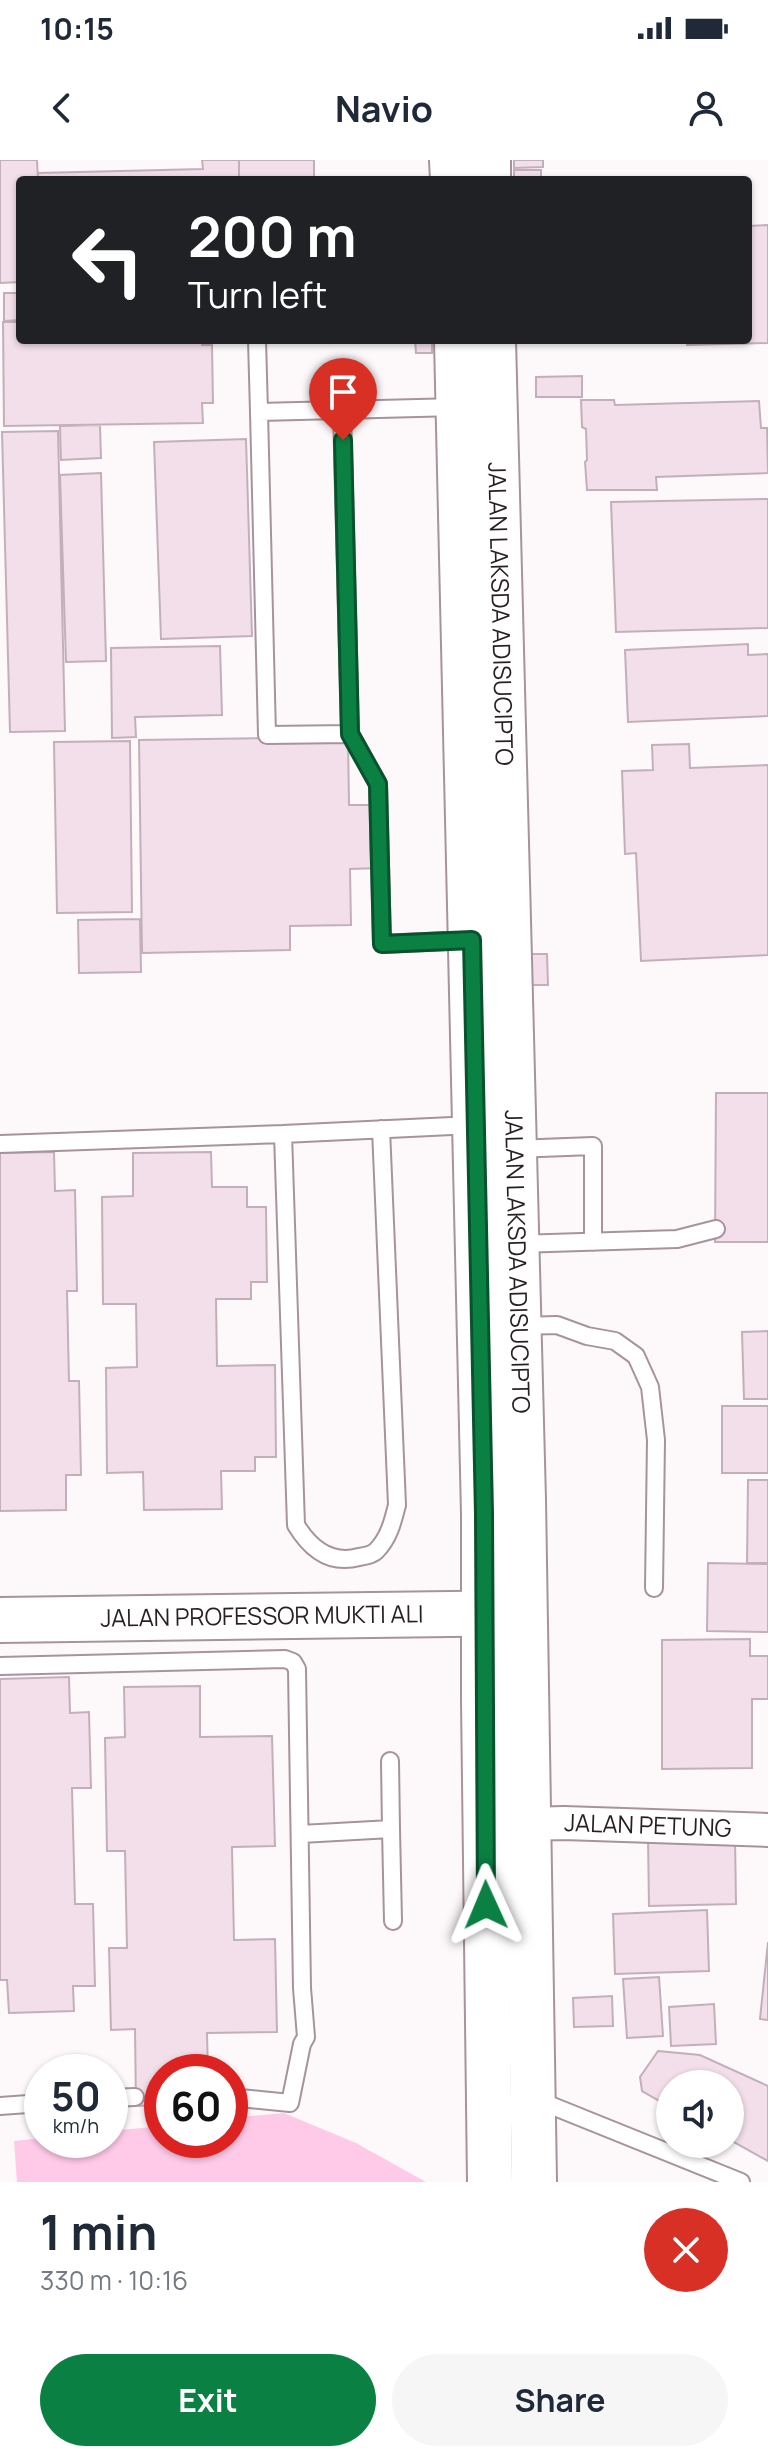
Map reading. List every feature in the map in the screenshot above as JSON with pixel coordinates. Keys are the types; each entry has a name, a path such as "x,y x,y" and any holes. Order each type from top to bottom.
{"main road":[{"name":"JALAN LAKSDA ADISUCIPTO","path":"457,344 486,806 513,1149 518,1326 504,1613 490,2182"},
{"name":"JALAN LAKSDA ADISUCIPTO","path":"493,344 486,806 472,940 475,1125 504,1613 528,1824 534,2182"},
{"name":"JALAN PROFESSOR MUKTI ALI","path":"0,1620 504,1613"}],"street":[{"name":"JALAN PETUNG","path":"528,1824 768,1830"}],"lane":[{"path":"257,344 267,735 350,734"},
{"path":"259,412 459,407"},
{"path":"342,410 350,734 378,784 382,944 472,940"},
{"path":"0,1144 475,1125"},
{"path":"283,1134 296,1525 307,1544 326,1556 350,1560 374,1553 390,1533 397,1505 381,1129"},
{"path":"513,1149 593,1146 593,1242"},
{"path":"516,1244 677,1239 716,1229"},
{"path":"518,1326 557,1325 587,1336 615,1341 636,1356 650,1387 656,1440 654,1588"},
{"path":"0,1666 285,1659 293,1662 297,1669 302,1988 306,2037 290,2103 248,2099"},
{"path":"390,1761 393,1921"},
{"path":"301,1834 391,1829"},
{"path":"128,2097 135,2097"},
{"path":"533,2099 741,2182"},
{"path":"0,2106 24,2104"}],"shaded area":[{"path":"284,2113 356,2143 426,2182 17,2182 14,2141 24,2140 24,2158 128,2158 128,2129 144,2128 144,2158 248,2158 248,2116"}],"building":[{"path":"0,160 37,160 38,176 16,176 16,282 0,283"},
{"path":"202,160 239,160 239,176 38,176 38,173 203,169"},
{"path":"239,160 314,160 314,176 239,176"},
{"path":"514,160 543,160 543,167 514,168"},
{"path":"514,170 541,170 541,176 514,176"},
{"path":"768,225 768,343 752,343 752,226"},
{"path":"4,293 16,293 16,320 4,321"},
{"path":"3,322 16,322 16,344 212,345 213,403 202,403 203,423 4,426"},
{"path":"415,344 432,344 432,353 416,353"},
{"path":"582,376 582,397 536,397 536,377"},
{"path":"581,400 614,400 615,405 759,401 761,428 767,428 768,473 656,477 657,490 587,490 586,429 582,427"},
{"path":"100,425 101,458 61,460 60,426"},
{"path":"58,431 65,731 10,732 2,432"},
{"path":"246,439 252,636 161,639 154,442"},
{"path":"101,473 106,661 66,662 60,475"},
{"path":"768,499 768,628 616,632 611,502"},
{"path":"748,644 748,655 768,654 768,716 628,722 625,650"},
{"path":"220,646 222,715 135,717 136,737 112,738 111,648"},
{"path":"348,737 349,805 379,805 380,868 350,869 351,925 290,926 290,950 142,953 139,740"},
{"path":"130,741 132,912 57,913 54,742"},
{"path":"689,744 690,768 768,765 768,955 641,961 636,853 625,854 622,771 653,770 652,745"},
{"path":"140,919 141,972 79,973 78,920"},
{"path":"530,954 547,954 548,985 531,985"},
{"path":"716,1093 768,1093 768,1242 715,1242"},
{"path":"54,1152 55,1191 75,1190 77,1291 67,1291 69,1381 79,1381 81,1475 66,1475 66,1510 0,1511 0,1153"},
{"path":"211,1152 212,1187 247,1187 247,1207 266,1207 267,1282 251,1282 251,1299 216,1299 217,1366 275,1365 276,1457 255,1457 255,1471 221,1471 222,1509 144,1510 143,1472 107,1473 106,1368 137,1367 136,1304 103,1304 102,1197 133,1196 133,1153"},
{"path":"768,1331 768,1399 744,1399 742,1332"},
{"path":"722,1406 768,1406 768,1473 722,1473"},
{"path":"748,1480 768,1480 768,1563 747,1563"},
{"path":"708,1563 768,1564 768,1632 707,1631"},
{"path":"750,1639 750,1656 768,1656 768,1699 752,1699 752,1768 662,1769 662,1640"},
{"path":"69,1677 70,1713 89,1712 91,1788 72,1788 75,1904 93,1904 95,1986 73,1986 74,2011 9,2013 7,1980 0,1980 0,1679"},
{"path":"200,1686 200,1737 272,1736 275,1846 232,1847 234,1940 275,1939 277,2032 207,2033 208,2054 144,2054 144,2106 136,2106 135,2029 111,2030 109,1948 127,1948 125,1851 107,1851 105,1738 125,1737 124,1687"},
{"path":"735,1837 736,1904 649,1906 648,1838"},
{"path":"707,1910 709,1971 615,1974 613,1914"},
{"path":"768,1942 768,2020 760,2019"},
{"path":"659,1977 663,2036 627,2038 623,1979"},
{"path":"612,1996 613,2026 574,2027 573,1998"},
{"path":"714,2004 716,2044 671,2046 669,2007"},
{"path":"658,2051 700,2055 733,2070 656,2070 656,2099 642,2091 640,2077"},
{"path":"744,2075 768,2086 768,2161 744,2148"}],"route":[{"path":"343,440 350,734 378,784 382,944 472,940 484,1514 486,1905"}]}
